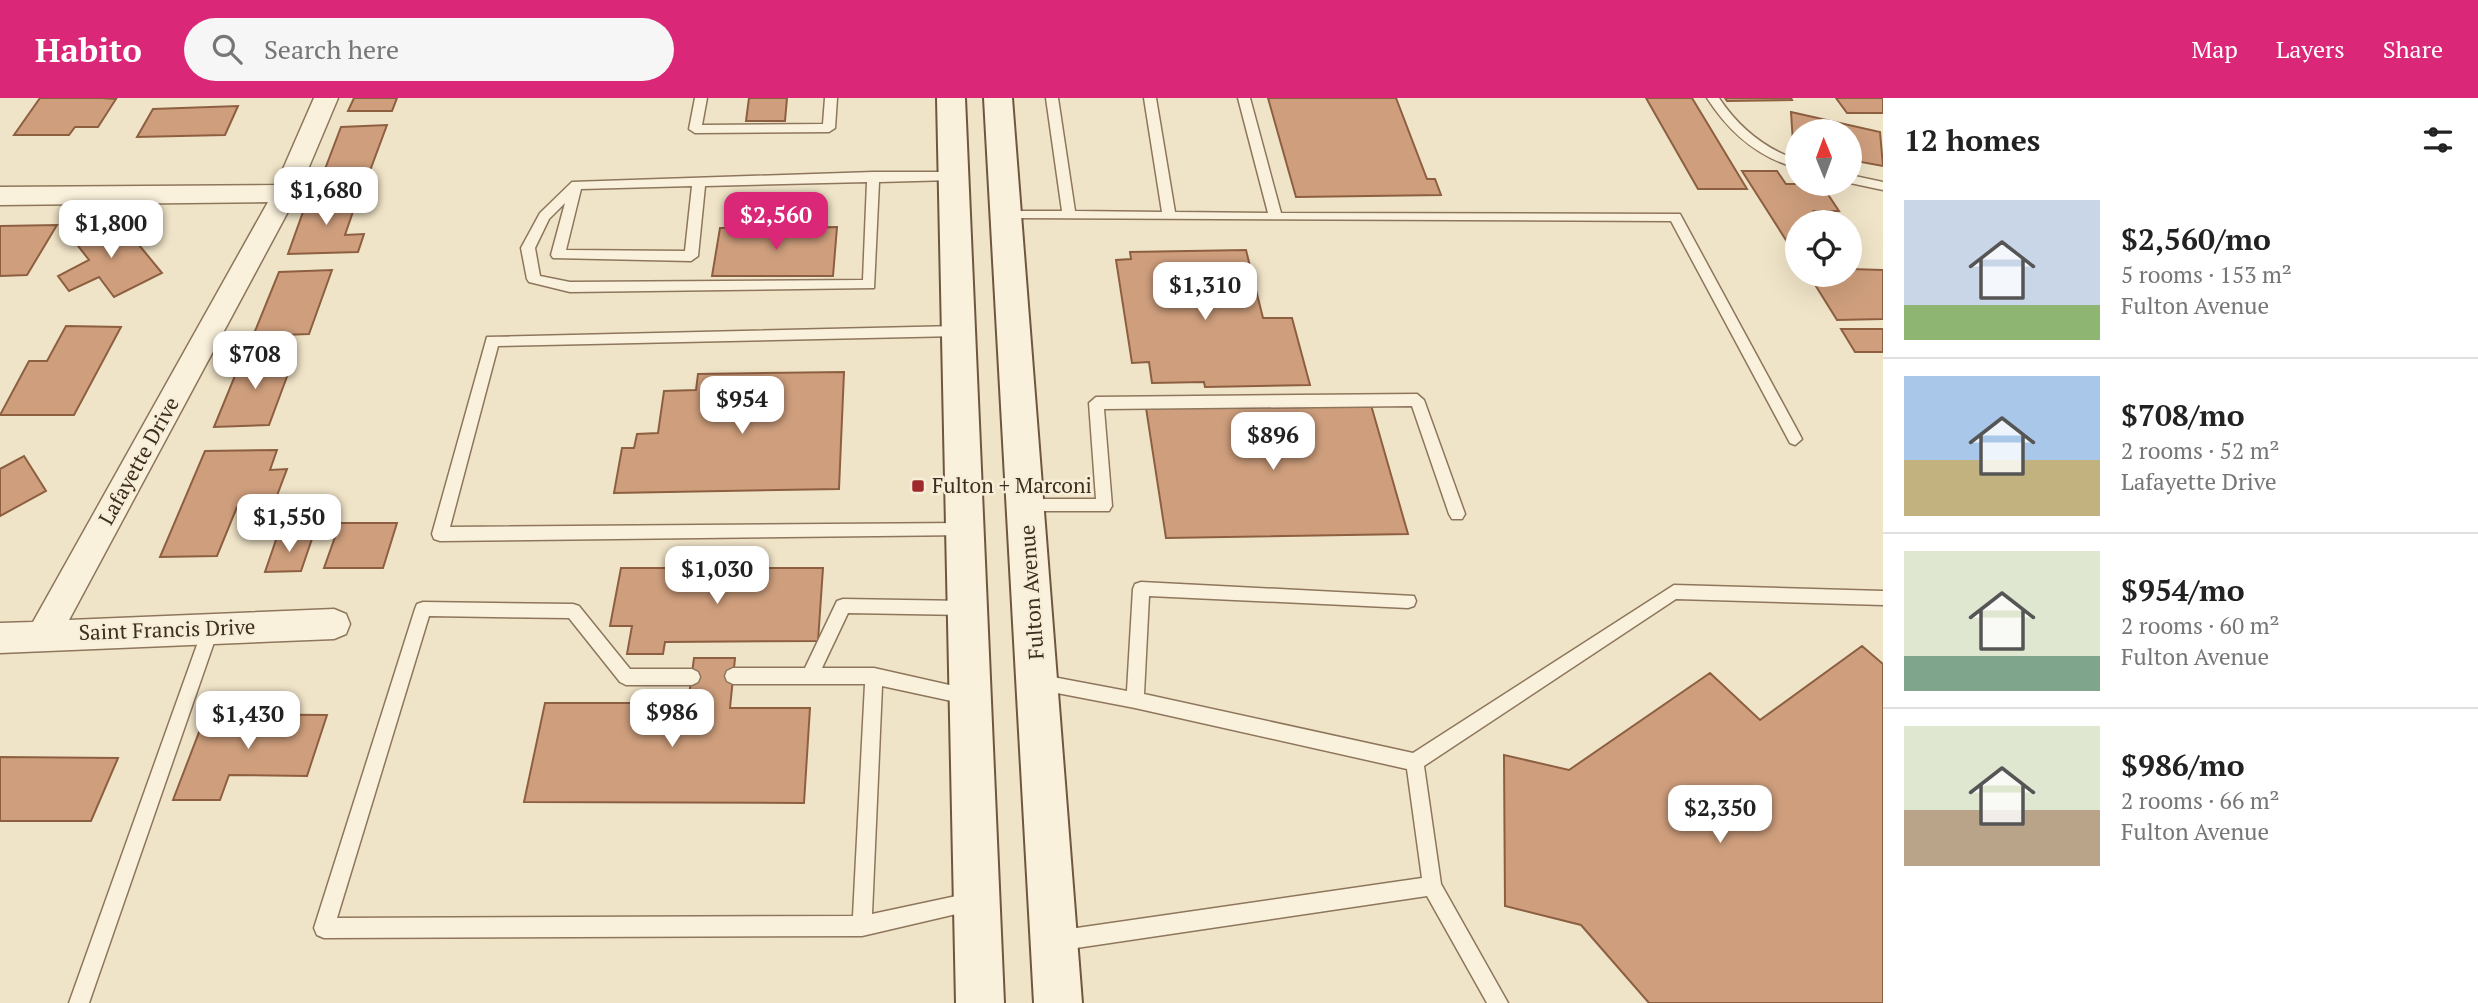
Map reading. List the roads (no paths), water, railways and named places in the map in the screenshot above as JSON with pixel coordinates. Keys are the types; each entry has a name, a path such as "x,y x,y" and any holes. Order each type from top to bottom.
{"main road":[{"path":"951,98 980,1003"},
{"name":"Fulton Avenue","path":"998,98 1058,1003"}],"street":[{"name":"Lafayette Drive","path":"43,636 285,192 326,98"},
{"path":"0,196 285,192"},
{"name":"Saint Francis Drive","path":"0,638 334,624"}],"lane":[{"path":"701,98 695,129 829,128 831,98"},
{"path":"1052,98 1069,215"},
{"path":"1150,98 1169,216"},
{"path":"1244,98 1276,217"},
{"path":"1713,98 1726,120 1757,148 1785,159"},
{"path":"873,176 869,285 569,287 534,279 528,248 544,216 576,185 873,176 953,176"},
{"path":"576,185 558,255 691,256 699,182"},
{"path":"1862,182 1883,186"},
{"path":"1006,215 1675,217 1795,439"},
{"path":"958,331 492,341 440,534 963,530"},
{"path":"1026,505 1104,506 1096,403 1417,400 1457,514"},
{"path":"1135,700 1141,589 1408,601"},
{"path":"1037,682 1135,700 1415,762 1674,592 1883,598"},
{"path":"810,676 843,606 967,608"},
{"path":"692,677 626,677 573,611 423,609 324,928 862,926 977,900"},
{"path":"79,1003 211,628"},
{"path":"733,676 874,676 970,697"},
{"path":"862,926 874,676"},
{"path":"1415,762 1432,886 1498,1003"},
{"path":"1054,942 1432,886"}],"place":[{"name":"Fulton + Marconi","path":"918,486"}]}
